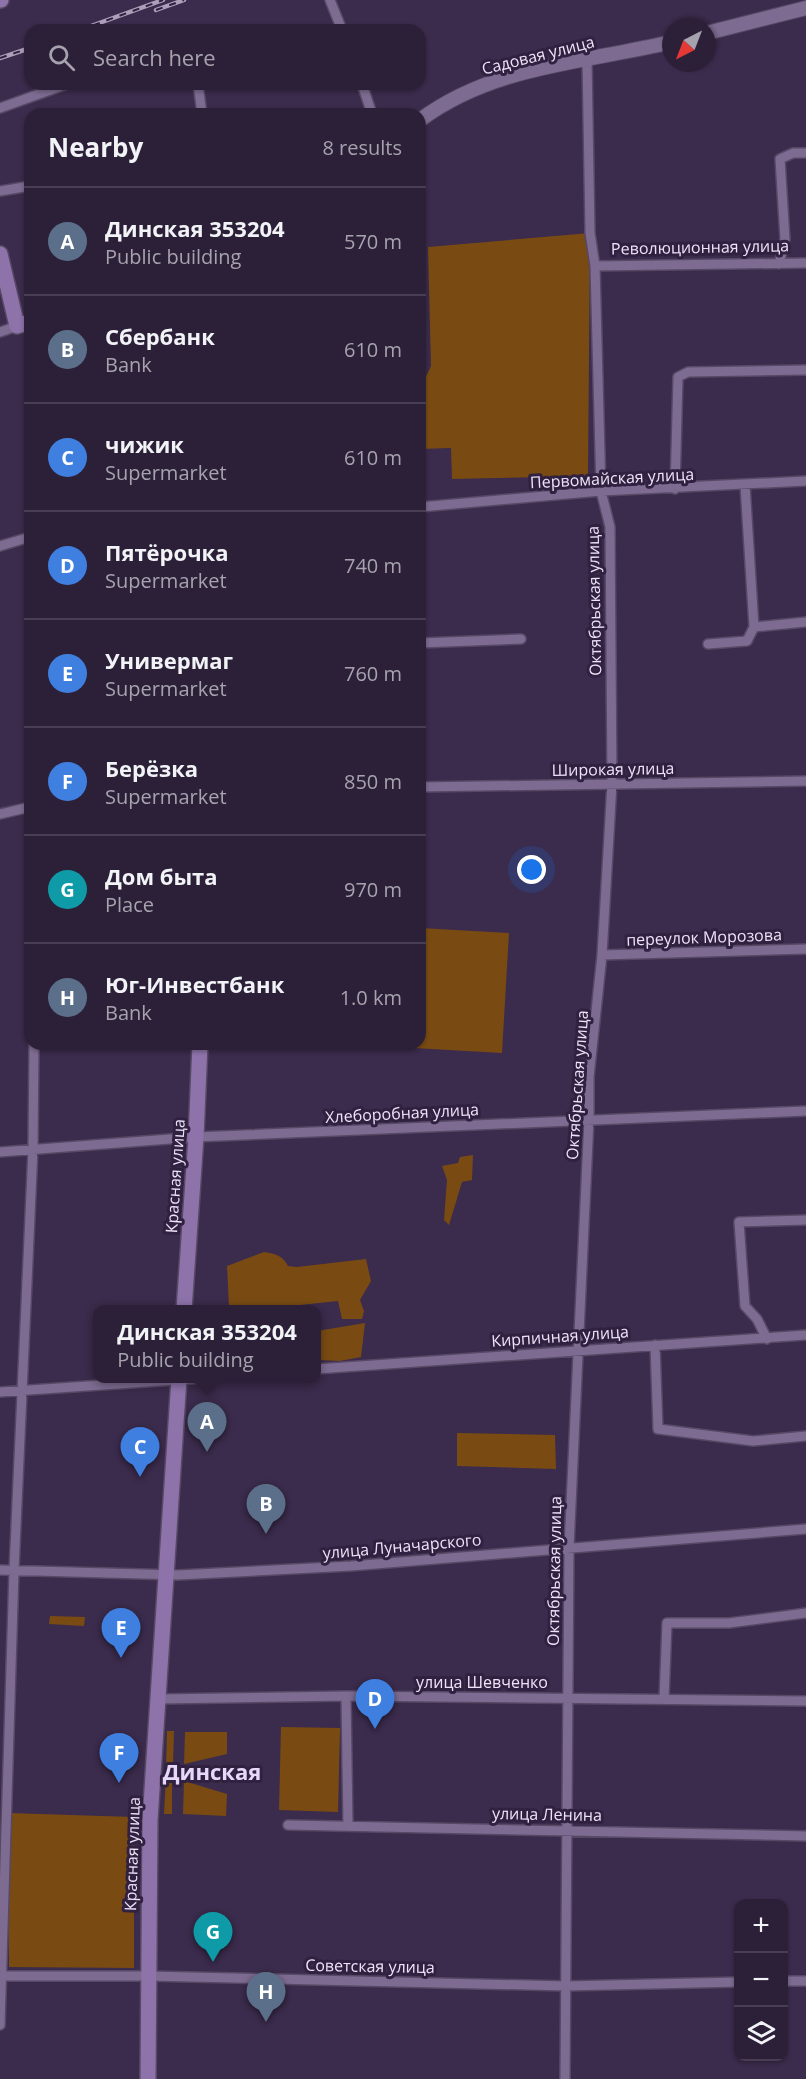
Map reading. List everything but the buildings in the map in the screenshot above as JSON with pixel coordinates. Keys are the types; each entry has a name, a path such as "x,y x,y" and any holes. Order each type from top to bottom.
{"main road":[{"path":"0,254 24,324"},
{"name":"Красная улица","path":"184,1305 200,1050"},
{"name":"Красная улица","path":"148,2079 150,1820 178,1383"}],"street":[{"path":"330,0 340,24"},
{"path":"716,31 806,8"},
{"name":"Садовая улица","path":"426,116 442,104 496,79 662,44"},
{"name":"Октябрьская улица","path":"565,2079 569,1546 589,1077 602,955 612,783 610,527 600,491 594,266 590,233 587,59"},
{"path":"0,108 50,90"},
{"path":"199,90 201,108"},
{"path":"364,90 370,108"},
{"path":"779,264 785,239 780,159 793,153 806,153"},
{"path":"0,191 24,187"},
{"name":"Революционная улица","path":"594,266 806,263"},
{"path":"0,332 24,324"},
{"path":"675,489 678,377 688,372 806,370"},
{"name":"Первомайская улица","path":"426,506 600,491 806,481"},
{"path":"708,644 747,641 754,627 745,484"},
{"path":"0,546 24,539"},
{"path":"754,627 806,622"},
{"path":"426,643 520,639"},
{"name":"Широкая улица","path":"426,787 806,782"},
{"path":"0,814 24,808"},
{"name":"переулок Морозова","path":"602,955 806,949"},
{"path":"0,2025 3,1818 11,1698 14,1570 33,1149 34,1050"},
{"name":"Хлеборобная улица","path":"0,1152 196,1137 806,1111"},
{"path":"767,1339 757,1319 745,1306 739,1222 806,1220"},
{"name":"Кирпичная улица","path":"321,1369 806,1335"},
{"path":"655,1345 658,1429 753,1440 806,1436"},
{"path":"0,1392 132,1383"},
{"name":"улица Луначарского","path":"0,1570 166,1575 351,1566 569,1546 806,1529"},
{"path":"664,1699 667,1623 729,1623 806,1613"},
{"path":"346,1696 348,1826"},
{"name":"улица Шевченко","path":"159,1699 346,1696 806,1701"},
{"path":"0,1698 11,1698"},
{"name":"улица Ленина","path":"288,1825 806,1836"},
{"name":"Советская улица","path":"2,1976 147,1976 566,1986 734,1982"},
{"path":"788,1981 806,1981"}],"shaded area":[{"path":"590,233 588,476 452,479 451,448 426,449 426,377 431,366 428,247"},
{"path":"426,928 509,933 502,1053 426,1049"},
{"path":"473,1155 472,1180 462,1182 449,1225 444,1220 447,1180 442,1166 458,1163 460,1157"},
{"path":"264,1252 278,1256 288,1266 297,1267 366,1259 371,1281 360,1300 364,1311 362,1319 342,1319 338,1301 300,1305 229,1305 227,1266"},
{"path":"365,1323 361,1357 340,1361 321,1360 321,1330"},
{"path":"457,1433 555,1435 556,1469 457,1466"},
{"path":"50,1616 85,1617 84,1626 49,1624"},
{"path":"281,1727 340,1728 338,1812 279,1810"},
{"path":"167,1731 174,1731 173,1766 166,1768"},
{"path":"185,1732 227,1732 227,1754 184,1764"},
{"path":"222,1765 222,1783 204,1780 205,1767"},
{"path":"166,1776 172,1779 172,1814 164,1814"},
{"path":"184,1781 227,1794 226,1816 183,1814"},
{"path":"8,1813 134,1817 134,1968 9,1967"}],"railway":[{"path":"97,24 163,0"},
{"path":"156,10 184,0"},
{"path":"0,58 24,50"}],"place":[{"name":"Динская 353204","path":"207,1452"},
{"name":"чижик","path":"140,1477"},
{"name":"Сбербанк","path":"266,1534"},
{"name":"Универмаг","path":"121,1658"},
{"name":"Пятёрочка","path":"375,1729"},
{"name":"Берёзка","path":"119,1783"},
{"name":"Дом быта","path":"213,1962"},
{"name":"Юг-Инвестбанк","path":"266,2022"}],"district":[{"name":"Динская","path":"212,1771"}]}
